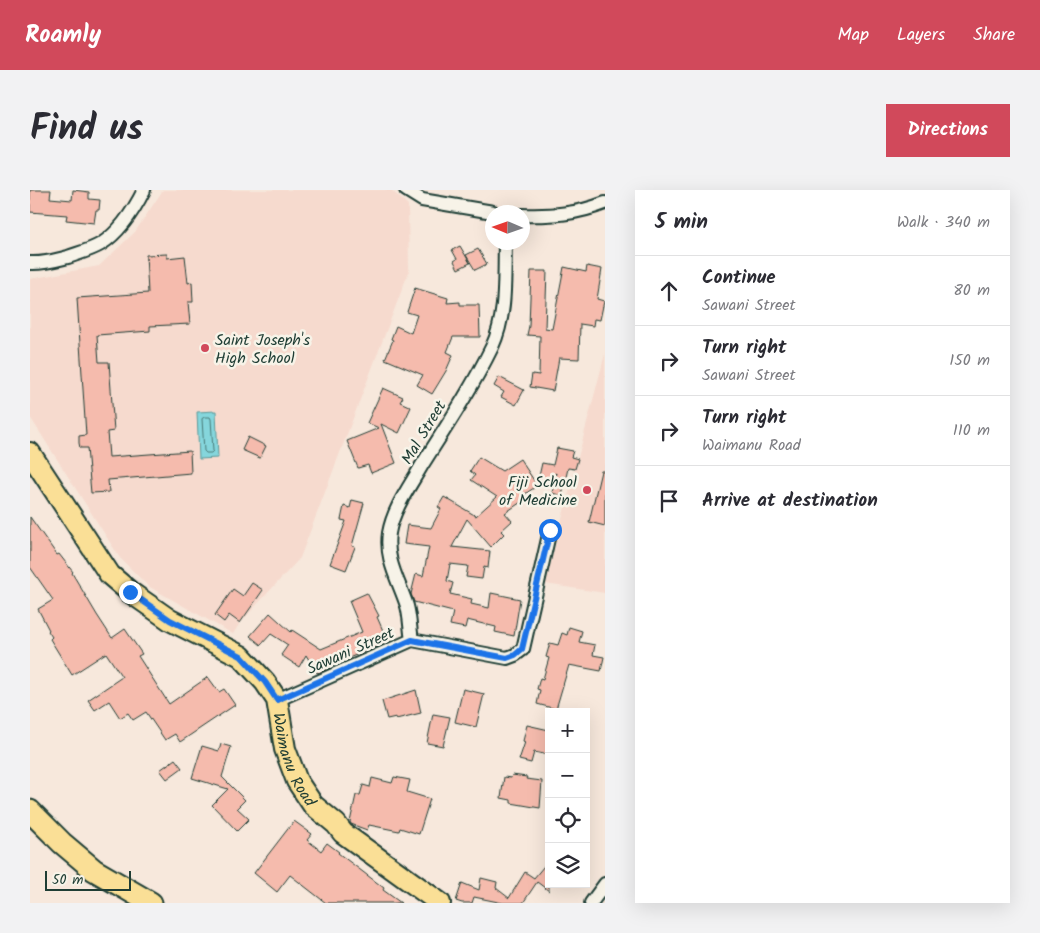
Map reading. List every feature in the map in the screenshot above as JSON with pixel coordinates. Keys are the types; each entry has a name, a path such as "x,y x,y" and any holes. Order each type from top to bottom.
{"highway":[{"path":"30,811 62,843 94,870 152,903"}],"main road":[{"name":"Waimanu Road","path":"30,453 110,575 130,592 170,620 241,656 265,682 277,700 285,750 297,781 313,805 336,824 343,833 440,903"}],"street":[{"path":"30,263 38,264 58,260 101,244 118,229 144,190"},
{"path":"406,190 422,200 485,211"},
{"path":"530,215 553,216 590,209 605,203"},
{"name":"Mal Street","path":"412,640 407,607 391,566 389,534 393,518 406,492 473,383 492,346 503,313 505,250"},
{"name":"Sawani Street","path":"277,700 412,640 507,658 515,655 522,649 550,530"},
{"path":"591,903 605,884"}],"shaded area":[{"name":"Saint Joseph's High School","path":"163,190 391,190 408,205 409,271 300,558 240,623 233,634 148,586 120,558 30,417 30,279 99,266 135,232"},
{"name":"Fiji School of Medicine","path":"605,354 605,593 545,584"}],"water":[{"path":"216,411 218,458 199,459 197,412"}],"building":[{"path":"30,190 51,190 50,198 72,200 73,190 89,192 89,199 100,200 99,210 96,210 94,223 66,220 67,215 30,212"},
{"path":"460,246 470,263 458,269 454,261 457,259 452,250"},
{"path":"478,249 487,264 475,270 466,255"},
{"path":"167,254 167,258 185,256 188,283 192,282 193,302 188,302 190,324 150,326 150,331 97,335 99,362 109,362 114,431 107,432 109,457 190,451 191,473 108,480 109,492 91,493 87,448 80,448 79,443 79,436 86,435 77,298 148,293 146,255"},
{"path":"587,266 602,269 597,299 604,301 600,320 594,319 593,326 580,324 579,359 559,358 553,391 530,387 532,374 539,375 540,336 527,335 531,271 547,271 545,328 552,329 564,267 586,272"},
{"path":"415,288 448,298 447,303 460,302 460,305 479,305 480,337 453,337 447,352 453,355 432,394 417,385 423,375 385,359 393,340 391,339 396,326 411,333 417,315 407,312"},
{"path":"499,377 524,390 516,405 501,397 504,392 494,386"},
{"path":"383,388 403,397 400,402 411,407 399,433 381,424 396,463 371,473 368,465 358,468 347,441 379,428 367,423"},
{"path":"248,437 266,446 260,458 242,450"},
{"path":"557,448 573,451 571,457 578,459 575,469 568,468 562,496 552,493 556,473 525,494 527,498 505,513 512,521 501,531 504,534 491,547 467,519 452,547 490,551 488,568 484,567 482,579 466,577 468,566 450,564 447,581 453,583 450,594 472,599 471,604 489,608 491,593 520,599 514,636 495,632 496,627 467,620 465,628 450,625 453,612 414,602 411,594 416,574 423,576 429,547 404,544 407,525 431,528 441,509 438,507 444,497 476,516 497,497 471,480 475,475 470,471 479,457 502,471 520,459 537,485 542,463 553,465"},
{"path":"601,471 605,471 605,526 589,522"},
{"path":"352,500 364,503 352,546 355,547 346,570 330,564 346,521 341,520 344,506 350,508"},
{"path":"30,517 57,555 59,554 73,572 112,638 125,629 142,654 138,656 169,704 208,677 219,692 224,689 235,705 180,742 175,734 165,740 146,712 133,720 128,713 120,718 109,701 95,710 88,700 122,677 106,653 72,675 50,639 52,637 38,609 53,600 30,567"},
{"path":"252,583 263,590 240,623 229,615 224,622 215,615 233,589 243,596"},
{"path":"367,593 379,616 377,617 388,642 329,666 330,668 317,673 306,655 299,667 281,655 288,645 271,634 261,645 250,636 270,613 291,632 292,630 321,649 362,632 349,601"},
{"path":"569,627 582,631 579,642 595,645 593,655 604,657 601,671 569,665 556,708 537,704 540,690 537,689 540,678 543,679 549,658 546,657 550,643 558,645 562,633 567,635"},
{"path":"463,689 484,694 476,727 455,722"},
{"path":"416,690 421,713 396,719 396,717 387,719 382,701"},
{"path":"433,714 450,717 443,746 427,743"},
{"path":"527,725 545,729 545,754 534,752 531,763 519,760 525,742 523,741"},
{"path":"221,744 231,747 222,777 245,800 237,808 249,819 237,831 212,805 228,789 192,778 202,746 219,751"},
{"path":"175,759 182,768 167,779 160,770"},
{"path":"512,775 542,781 540,808 511,803 511,800 501,798 504,777 511,778"},
{"path":"394,777 410,780 407,792 430,799 419,834 400,828 399,831 369,825 367,830 351,824 356,795 360,795 363,785 370,787 372,778 392,783"},
{"path":"294,821 312,834 307,840 321,851 327,843 401,903 326,903 290,875 277,892 254,873"},
{"path":"545,865 545,888 537,882 523,903 503,903 474,897 472,903 456,901 462,883 479,890 481,878 497,882 496,888 509,898 525,872 534,878"}],"place":[{"name":"Saint Joseph's High School","path":"205,348"},
{"name":"Fiji School of Medicine","path":"587,490"}],"route":[{"path":"130,592 170,620 241,656 265,682 277,700 412,640 507,658 515,655 522,649 550,530"}]}
